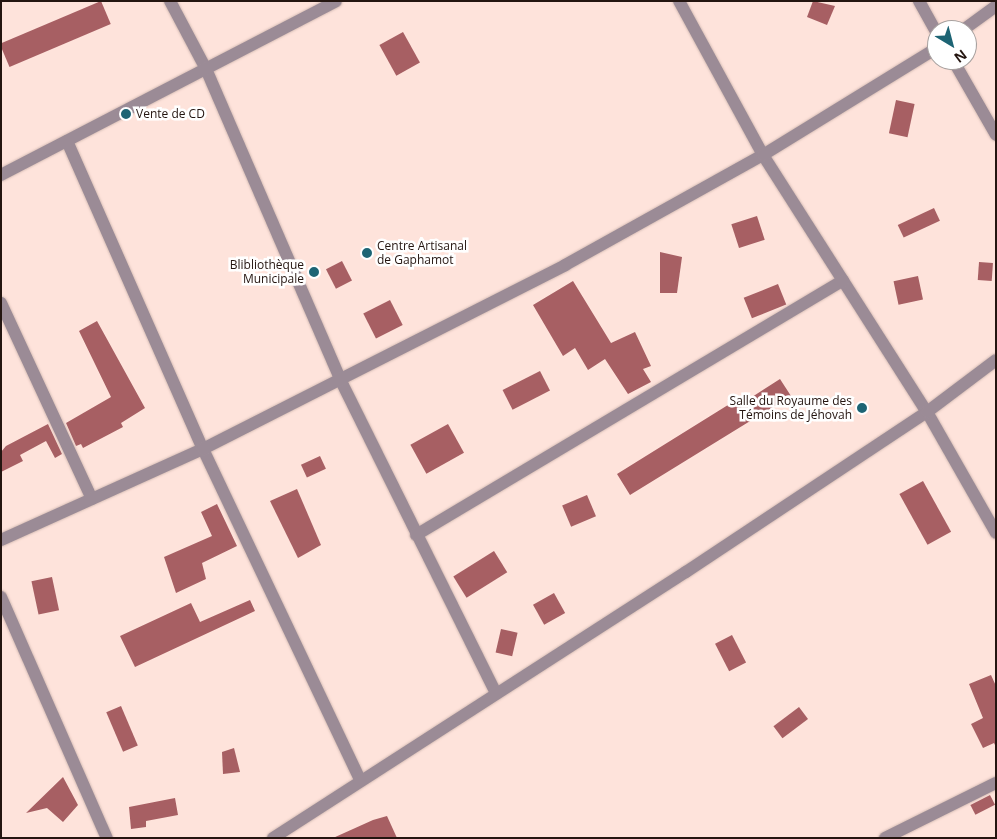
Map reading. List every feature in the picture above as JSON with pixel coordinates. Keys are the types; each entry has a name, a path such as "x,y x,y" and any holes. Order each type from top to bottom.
{"street":[{"path":"170,1 206,68 340,379 495,691"},
{"path":"1,175 336,1"},
{"path":"679,1 763,155 927,412 996,533"},
{"path":"919,1 930,20"},
{"path":"977,20 996,6"},
{"path":"1,540 203,449 565,265 763,155 927,54"},
{"path":"959,70 996,134"},
{"path":"67,141 203,449 360,780"},
{"path":"416,535 843,280"},
{"path":"1,303 92,499"},
{"path":"273,838 495,691 927,412 996,360"},
{"path":"1,597 107,838"},
{"path":"885,838 996,783"}],"building":[{"path":"101,1 111,24 10,67 1,43"},
{"path":"813,1 835,6 827,25 807,17"},
{"path":"403,32 420,63 396,76 379,45"},
{"path":"896,100 915,104 908,137 889,133"},
{"path":"934,208 940,221 904,238 898,225"},
{"path":"757,216 765,240 739,248 731,224"},
{"path":"660,252 682,257 677,293 660,293"},
{"path":"342,261 352,281 336,289 326,269"},
{"path":"979,262 993,263 992,281 978,280"},
{"path":"918,276 923,299 899,305 894,281"},
{"path":"573,281 611,343 635,332 651,366 643,369 651,382 628,394 605,359 588,370 575,348 563,356 533,305"},
{"path":"778,284 786,304 752,318 744,298"},
{"path":"390,300 403,325 376,339 363,314"},
{"path":"97,321 145,408 121,423 123,427 83,448 81,444 76,446 66,423 111,397 79,331"},
{"path":"540,371 550,391 513,410 503,390"},
{"path":"780,379 791,396 630,495 617,474 736,400 738,406"},
{"path":"48,424 62,454 55,458 46,441 20,455 23,461 1,472 1,452 6,446"},
{"path":"448,424 464,453 426,474 410,445"},
{"path":"320,456 326,469 307,478 301,465"},
{"path":"923,481 951,532 928,545 899,494"},
{"path":"297,489 321,545 298,558 270,501"},
{"path":"587,495 596,516 571,527 562,506"},
{"path":"217,504 237,546 202,563 206,579 176,593 164,557 212,536 201,512"},
{"path":"494,551 507,572 467,598 453,576"},
{"path":"52,577 59,610 39,615 31,581"},
{"path":"554,593 565,613 544,625 533,605"},
{"path":"250,600 255,611 135,667 120,636 191,603 200,622"},
{"path":"501,629 518,633 512,656 496,652"},
{"path":"732,635 746,663 729,671 715,644"},
{"path":"991,675 996,686 996,747 994,743 983,748 971,724 983,718 969,684"},
{"path":"121,706 138,746 123,752 106,712"},
{"path":"799,707 808,719 782,738 773,726"},
{"path":"234,748 240,772 223,774 222,752"},
{"path":"63,777 78,805 63,822 47,808 26,813"},
{"path":"990,795 995,805 975,815 970,805"},
{"path":"175,798 178,815 146,821 146,827 131,829 129,807"},
{"path":"387,816 397,838 333,838 373,820"}],"place":[{"name":"Vente de CD","path":"126,114"},
{"name":"Centre Artisanal de Gaphamot","path":"367,253"},
{"name":"Blibliothèque Municipale","path":"314,272"},
{"name":"Salle du Royaume des Témoins de Jéhovah","path":"862,408"}]}
